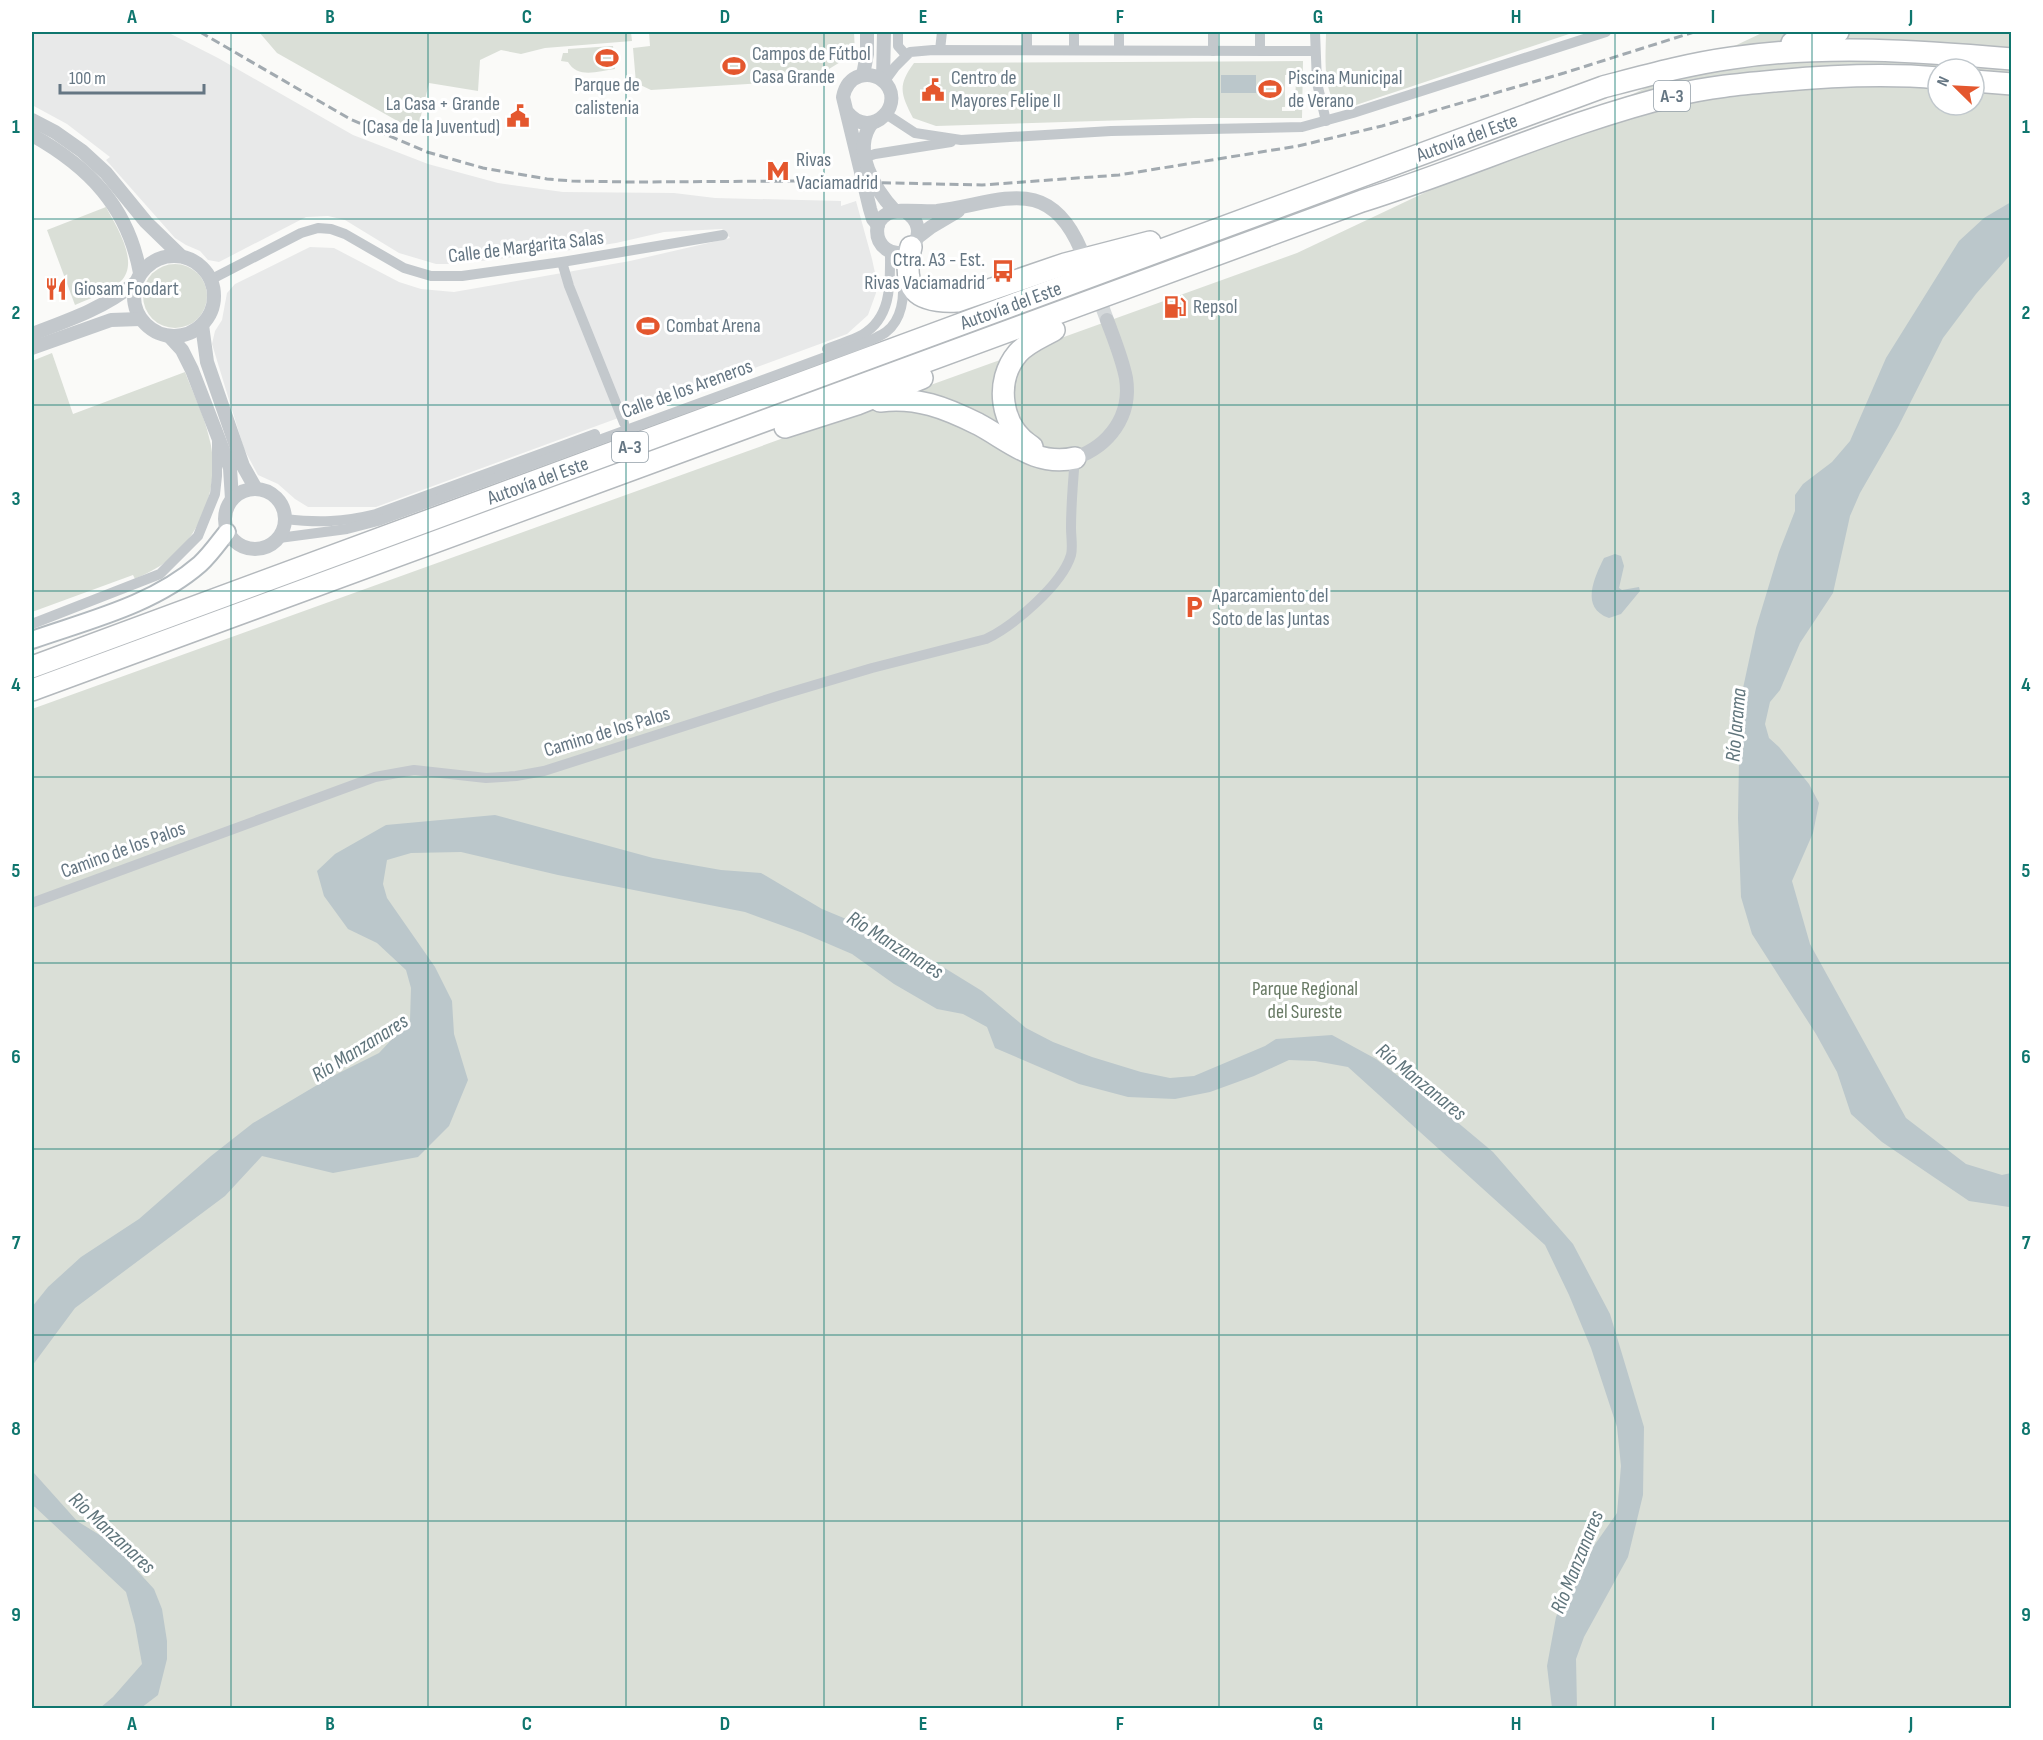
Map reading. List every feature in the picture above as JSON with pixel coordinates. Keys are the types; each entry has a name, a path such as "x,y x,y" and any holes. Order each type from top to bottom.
{"highway":[{"path":"1733,57 1838,32"},
{"name":"Autovía del Este","path":"32,667 1603,87 1668,70 1733,57 1817,51 1908,50 2012,59"},
{"name":"Autovía del Este","path":"32,690 1362,201 1419,184 1599,117 1677,95 1738,84 1824,76 1926,77"},
{"path":"1986,82 2010,84"},
{"path":"652,463 676,462 857,404 1247,258 1403,194 1419,184"},
{"path":"905,246 906,270 911,286 924,297 957,302 1065,264 1204,226 1227,225"},
{"path":"1054,330 1018,353 1007,370 1002,388 1004,408 1010,424 1024,443 1041,453 1075,458"},
{"path":"857,404 900,398 939,406 979,425 1026,453 1061,462 1075,458"}],"main road":[{"path":"32,640 149,598 178,581 202,562 227,532"}],"street":[{"path":"863,75 867,54 867,32"},
{"path":"884,32 884,82 891,96 891,104 886,114 872,123 863,145 877,189 883,198 900,212 912,217 917,225 905,246"},
{"path":"898,32 898,46 906,55"},
{"path":"940,50 942,32"},
{"path":"1027,32 1027,50"},
{"path":"1074,32 1074,50"},
{"path":"1119,32 1119,50"},
{"path":"1213,32 1213,51"},
{"path":"1260,32 1260,51"},
{"path":"1315,32 1317,83 1326,121"},
{"path":"866,157 961,140 1111,131 1302,127 1606,32"},
{"path":"884,82 910,52 940,50 1315,51"},
{"path":"878,225 871,213 843,99 845,89 853,79 863,75 874,76 884,82"},
{"path":"847,112 858,122 872,123"},
{"path":"886,114 915,133 961,140"},
{"path":"32,120 73,145 106,172 146,222 181,256 193,261 203,269 210,280 214,299 208,317 202,325 192,332 170,337 148,328 140,319 134,302 138,278 129,234 109,199 82,169 32,135"},
{"path":"968,206 930,227 905,246 882,246 878,238 878,225 883,216 900,212 968,206 1007,198 1036,201 1052,208 1066,220 1081,250"},
{"name":"Calle de Margarita Salas","path":"210,280 301,233 318,228 331,229 345,234 404,268 431,276 462,276 562,262 723,234"},
{"name":"Calle de los Areneros","path":"285,519 315,523 346,521 376,514 861,335 878,321 884,310 891,282 905,246"},
{"name":"Calle de los Areneros","path":"279,538 347,529 378,521 868,341 886,332 900,309 904,290 901,274 905,246"},
{"path":"32,334 95,309 120,296 151,263 165,257 181,256"},
{"path":"562,262 569,286 624,423"},
{"path":"32,348 95,324 111,320 140,319"},
{"path":"1075,458 1096,450 1103,444 1115,429 1125,404 1126,379 1107,320"},
{"path":"202,325 207,362 243,466 256,489"},
{"path":"170,337 182,350 191,366 231,471 232,499"},
{"path":"32,624 160,573 198,536 214,494 217,476 217,438"},
{"name":"Camino de los Palos","path":"32,903 375,777 414,770 486,778 544,771 813,685 986,639 1001,631 1024,613 1046,591 1067,563 1071,554 1075,458"},
{"path":"256,489 273,495 284,510 284,529 279,538 271,545 251,550 233,541 224,522 225,512 232,499 246,490 256,489"}],"shaded area":[{"path":"32,32 167,32 218,58 353,135 428,164 498,183 563,192 674,193 715,198 841,201 841,206 856,201 877,282 876,293 868,315 847,334 376,507 308,507 278,484 258,475 244,449 212,344 215,331 222,320 227,293 235,284 310,247 334,248 399,282 421,289 454,292 630,261 730,238 722,229 664,232 616,243 564,251 456,264 436,264 399,253 345,220 328,216 306,217 219,262 208,260 200,251 175,238 106,160 110,157 67,124 32,105"}],"green space":[{"path":"259,32 631,32 632,41 545,48 521,54 501,50 480,60 478,91 429,83 417,132 277,53"},
{"name":"Campos de Fútbol Casa Grande","path":"649,32 854,32 855,53 811,80 651,90 636,83 633,48 650,46"},
{"path":"1326,32 1575,32 1353,106 1349,105 1343,109 1336,104 1328,86"},
{"name":"Parque Regional del Sureste","path":"1764,32 2011,32 2011,1708 32,1708 32,709 1297,253"},
{"path":"613,46 615,69 583,72 577,71 568,62 561,61 563,53 568,53 568,49"},
{"path":"1303,61 1302,118 1194,118 936,126 913,118 906,103 903,84 914,63","holes":["1285,75 1296,75 1295,111 1282,111 1282,107 1285,107"]},
{"path":"106,207 124,244 128,264 126,273 121,281 111,289 75,305 47,230"},
{"path":"169,264 181,264 198,273 205,284 207,296 205,308 198,319 181,328 169,328 157,323 148,314 143,302 143,290 148,278 157,269"},
{"path":"52,353 73,414 185,372 207,429 213,473 205,509 197,526 187,541 160,566 135,579 133,575 32,612 32,361"}],"water":[{"path":"1221,75 1256,75 1256,93 1221,93"},
{"path":"2011,202 2011,254 1976,294 1943,338 1898,427 1860,493 1850,516 1833,593 1800,643 1780,690 1770,702 1765,724 1769,738 1809,784 1819,803 1813,833 1792,881 1810,944 1906,1118 1966,1164 2002,1175 2011,1173 2011,1207 2009,1207 1969,1201 1882,1142 1851,1114 1837,1072 1816,1034 1752,934 1741,897 1738,818 1740,702 1756,628 1779,552 1795,511 1795,495 1803,484 1832,462 1850,441 1886,358 1959,241 1984,218"},
{"path":"1615,554 1621,556 1624,566 1619,588 1622,590 1639,587 1640,591 1621,614 1609,618 1595,607 1592,592 1596,574 1604,558"},
{"name":"Río Manzanares","path":"495,815 653,858 721,870 761,873 822,909 904,943 982,991 1026,1028 1053,1042 1092,1057 1170,1078 1194,1076 1265,1046 1276,1039 1332,1035 1376,1059 1444,1111 1493,1152 1573,1244 1610,1314 1644,1427 1643,1495 1628,1557 1584,1637 1576,1659 1577,1708 1552,1708 1547,1666 1556,1617 1572,1577 1617,1513 1621,1466 1617,1427 1591,1348 1545,1245 1348,1067 1315,1061 1289,1060 1210,1092 1175,1099 1128,1097 1079,1084 995,1048 987,1027 963,1014 937,1009 894,984 852,954 745,912 558,875 461,852 411,853 387,860 383,884 387,898 435,967 452,1001 454,1034 468,1080 449,1126 418,1157 333,1173 262,1156 225,1196 75,1308 32,1366 32,1307 48,1287 81,1257 139,1219 211,1156 253,1123 329,1078 379,1053 410,1020 411,988 406,970 377,943 348,929 324,896 317,871 335,854 386,825"},
{"path":"32,1467 34,1473 77,1521 111,1542 154,1589 162,1609 167,1659 158,1695 141,1708 100,1708 113,1697 142,1664 126,1592 32,1506"}],"tunnel":[{"path":"1088,268 1107,320"}],"railway":[{"path":"200,32 350,119 427,152 483,168 572,181 807,181 982,185 1119,175 1298,146 1382,126 1694,32"}],"place":[{"name":"Parque de calistenia","path":"607,58"},
{"name":"Campos de Fútbol Casa Grande","path":"734,66"},
{"name":"Piscina Municipal de Verano","path":"1270,89"},
{"name":"Centro de Mayores Felipe II","path":"933,90"},
{"name":"La Casa + Grande (Casa de la Juventud)","path":"518,116"},
{"name":"Rivas Vaciamadrid","path":"778,171"},
{"name":"Ctra. A3 - Est. Rivas Vaciamadrid","path":"1003,271"},
{"name":"Giosam Foodart","path":"56,289"},
{"name":"Repsol","path":"1175,307"},
{"name":"Combat Arena","path":"648,326"},
{"name":"Aparcamiento del Soto de las Juntas","path":"1194,607"}],"water label":[{"name":"Río Jarama","path":"1736,725"}]}
